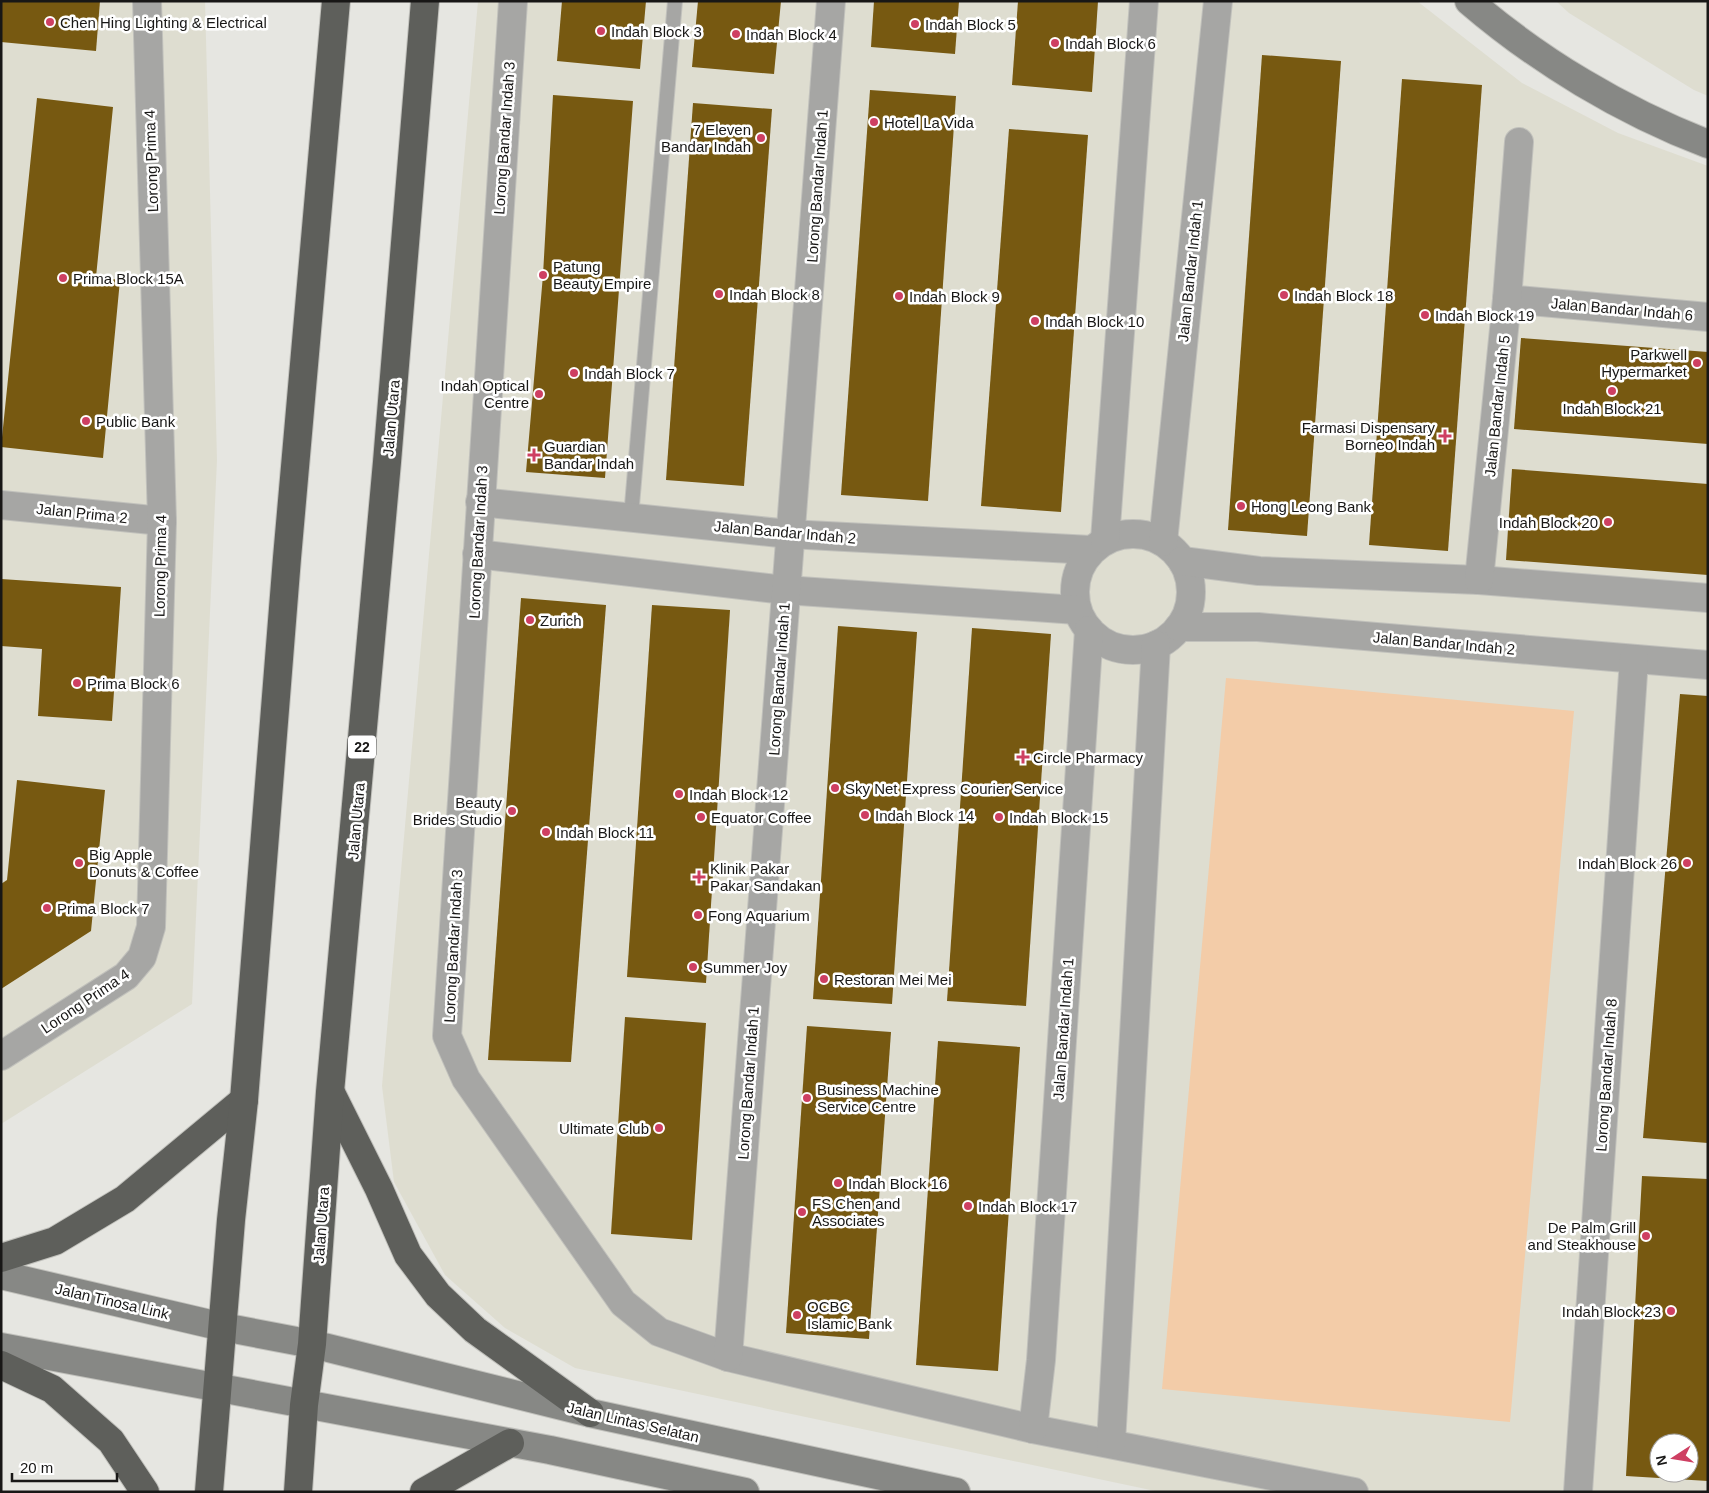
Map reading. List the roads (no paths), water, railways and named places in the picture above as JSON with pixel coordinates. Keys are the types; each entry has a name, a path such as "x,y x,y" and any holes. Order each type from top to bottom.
{"highway":[{"path":"209,1492 231,1220 244,1100 287,558 336,1"},
{"name":"Jalan Utara","path":"298,1492 304,1405 312,1344 330,1092 377,580 425,1"},
{"path":"330,1092 379,1189 408,1255 438,1295 476,1330 590,1414"},
{"path":"1,1258 55,1241 125,1199 244,1100"},
{"path":"1,1365 52,1389 111,1441 145,1492"},
{"path":"424,1492 510,1443"}],"main road":[{"path":"1468,1 1524,44 1612,100 1670,130 1708,144"},
{"name":"Jalan Tinosa Link","path":"1,1275 223,1327 312,1344"},
{"name":"Jalan Lintas Selatan","path":"312,1344 590,1414 956,1492"},
{"path":"1,1347 510,1443 744,1492"}],"street":[{"name":"Lorong Prima 4","path":"1,1056 126,976 142,958 151,927 162,521 146,1"},
{"name":"Lorong Bandar Indah 3","path":"513,1 480,502 448,1036 466,1079 623,1303 659,1332 728,1357 1032,1429 1354,1492"},
{"name":"Lorong Bandar Indah 1","path":"728,1357 789,534 831,1"},
{"path":"1098,545 1144,1"},
{"name":"Jalan Bandar Indah 1","path":"1163,542 1218,1"},
{"name":"Jalan Bandar Indah 5","path":"1480,580 1507,299 1519,142"},
{"name":"Jalan Bandar Indah 6","path":"1507,299 1708,317"},
{"name":"Jalan Bandar Indah 2","path":"480,502 789,534 1098,545"},
{"name":"Jalan Prima 2","path":"1,505 162,521"},
{"path":"1124,534 1143,534 1163,542 1182,561 1189,577 1191,594 1188,611 1179,627 1169,638 1156,645 1138,650 1120,649 1103,642 1083,620 1074,594 1076,578 1082,563 1098,545 1124,534"},
{"path":"477,554 785,590 1083,620"},
{"path":"1182,561 1259,571 1480,580 1708,598"},
{"name":"Jalan Bandar Indah 1","path":"1032,1429 1041,1360 1083,620"},
{"name":"Jalan Bandar Indah 2","path":"1179,627 1258,627 1708,665"},
{"path":"1111,1443 1156,645"},
{"name":"Lorong Bandar Indah 8","path":"1578,1492 1634,659"}],"lane":[{"path":"631,518 675,1"}],"place":[{"name":"Chen Hing Lighting & Electrical","path":"50,22"},
{"name":"Indah Block 5","path":"915,24"},
{"name":"Indah Block 3","path":"601,31"},
{"name":"Indah Block 4","path":"736,34"},
{"name":"Indah Block 6","path":"1055,43"},
{"name":"Hotel La Vida","path":"874,122"},
{"name":"7 Eleven Bandar Indah","path":"761,138"},
{"name":"Patung Beauty Empire","path":"543,275"},
{"name":"Prima Block 15A","path":"63,278"},
{"name":"Indah Block 8","path":"719,294"},
{"name":"Indah Block 18","path":"1284,295"},
{"name":"Indah Block 9","path":"899,296"},
{"name":"Indah Block 19","path":"1425,315"},
{"name":"Indah Block 10","path":"1035,321"},
{"name":"Parkwell Hypermarket","path":"1697,363"},
{"name":"Indah Block 7","path":"574,373"},
{"name":"Indah Block 21","path":"1612,391"},
{"name":"Indah Optical Centre","path":"539,394"},
{"name":"Public Bank","path":"86,421"},
{"name":"Farmasi Dispensary Borneo Indah","path":"1445,436"},
{"name":"Guardian Bandar Indah","path":"534,455"},
{"name":"Hong Leong Bank","path":"1241,506"},
{"name":"Indah Block 20","path":"1608,522"},
{"name":"Zurich","path":"530,620"},
{"name":"Prima Block 6","path":"77,683"},
{"name":"Circle Pharmacy","path":"1023,757"},
{"name":"Sky Net Express Courier Service","path":"835,788"},
{"name":"Indah Block 12","path":"679,794"},
{"name":"Beauty Brides Studio","path":"512,811"},
{"name":"Indah Block 14","path":"865,815"},
{"name":"Equator Coffee","path":"701,817"},
{"name":"Indah Block 15","path":"999,817"},
{"name":"Indah Block 11","path":"546,832"},
{"name":"Big Apple Donuts & Coffee","path":"79,863"},
{"name":"Indah Block 26","path":"1687,863"},
{"name":"Klinik Pakar Pakar Sandakan","path":"699,877"},
{"name":"Prima Block 7","path":"47,908"},
{"name":"Fong Aquarium","path":"698,915"},
{"name":"Summer Joy","path":"693,967"},
{"name":"Restoran Mei Mei","path":"824,979"},
{"name":"Business Machine Service Centre","path":"807,1098"},
{"name":"Ultimate Club","path":"659,1128"},
{"name":"Indah Block 16","path":"838,1183"},
{"name":"Indah Block 17","path":"968,1206"},
{"name":"FS Chen and Associates","path":"802,1212"},
{"name":"De Palm Grill and Steakhouse","path":"1646,1236"},
{"name":"Indah Block 23","path":"1671,1311"},
{"name":"OCBC Islamic Bank","path":"797,1315"}]}
